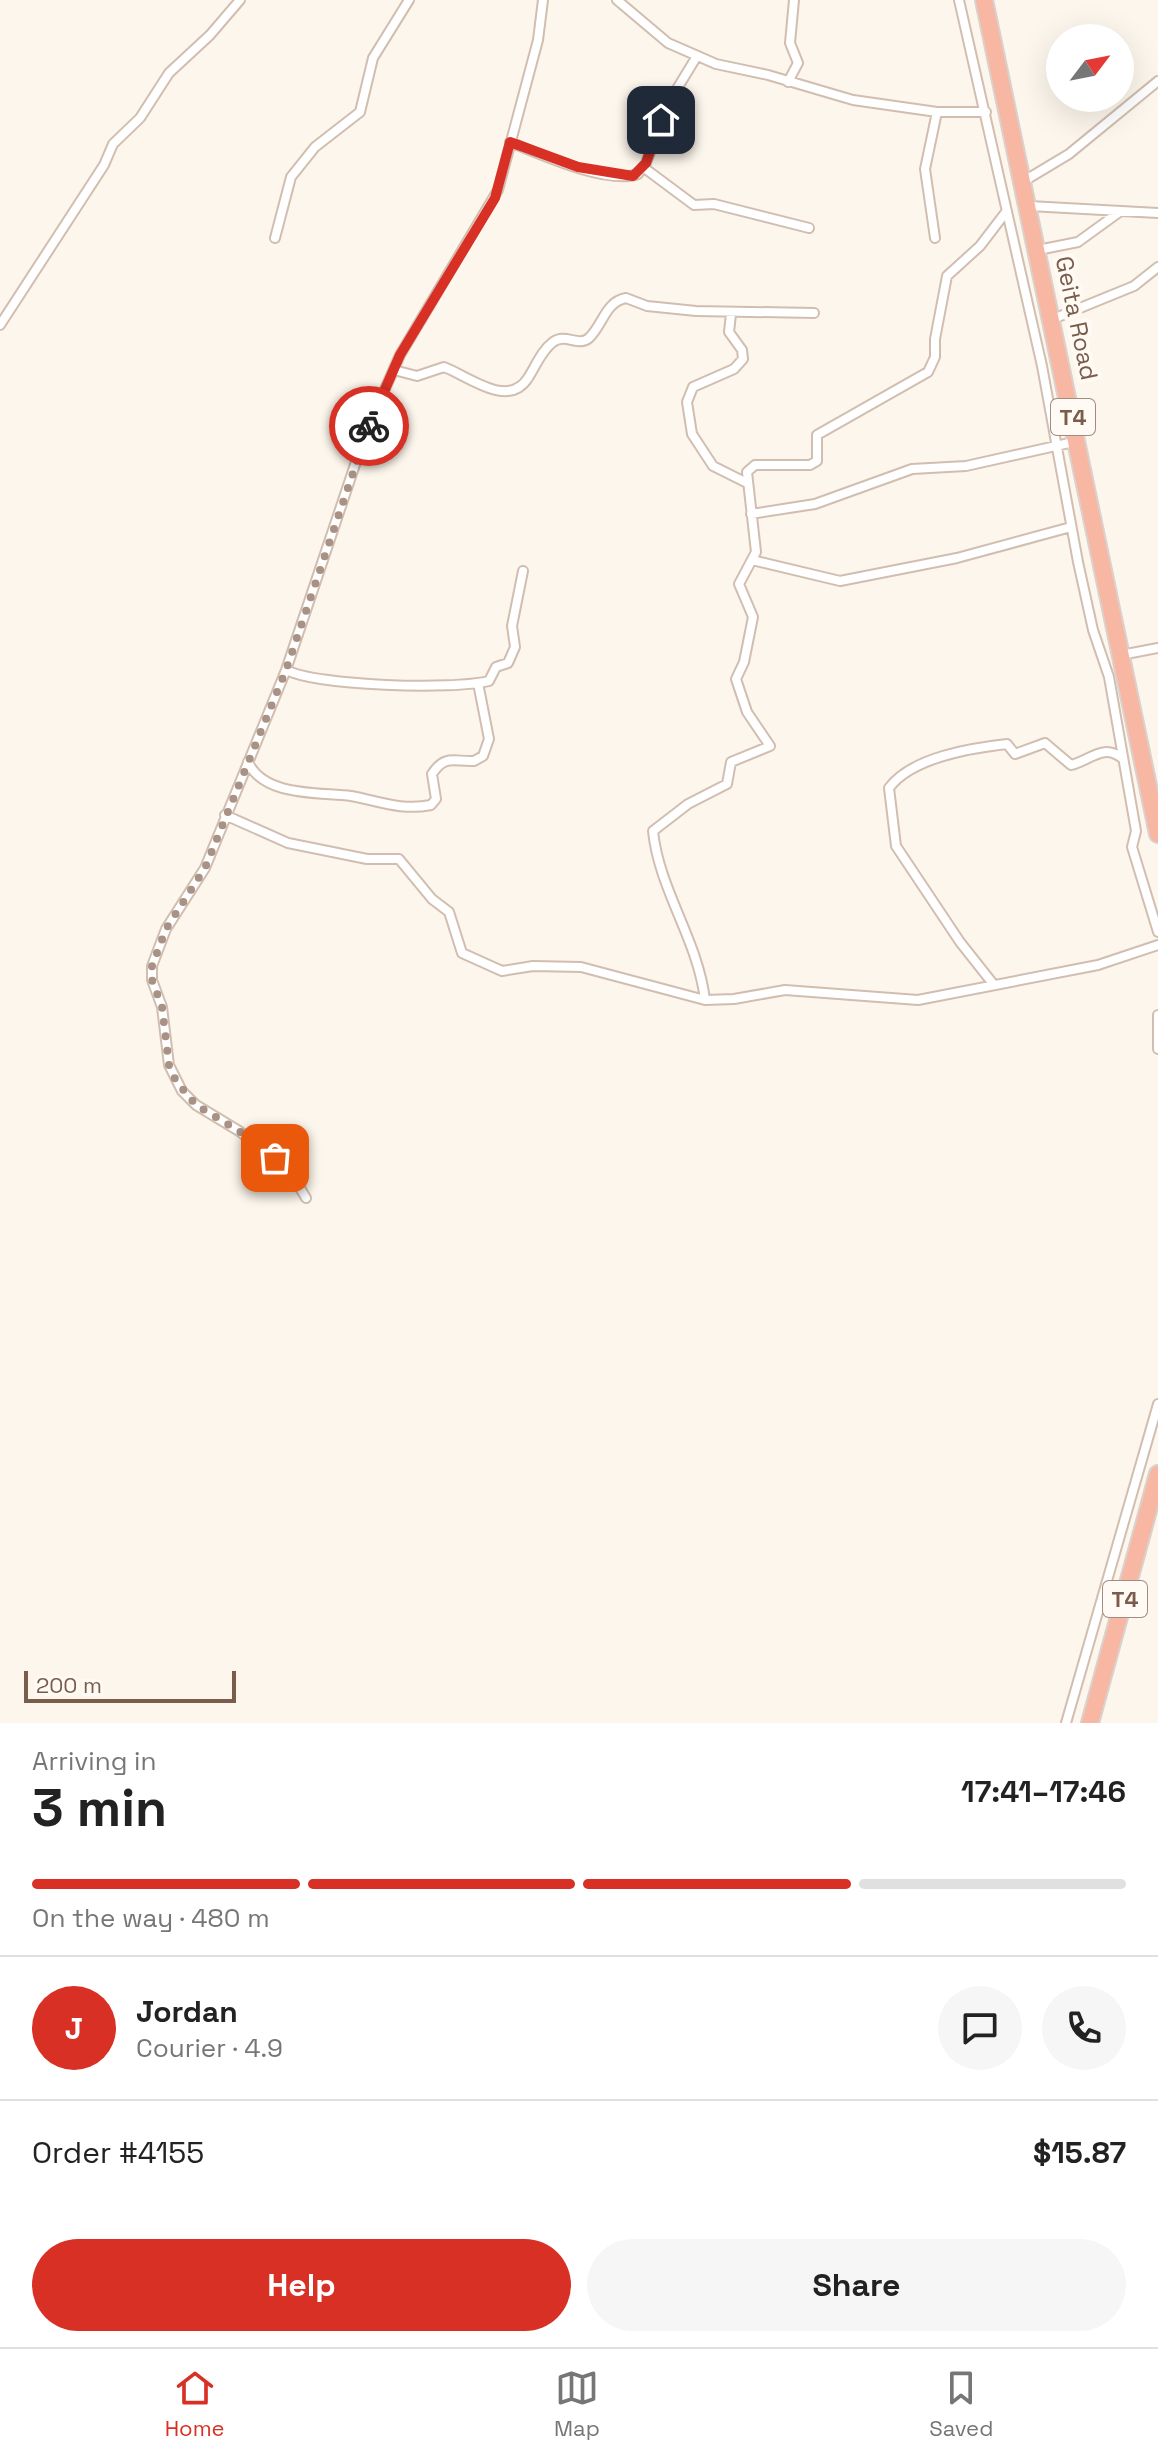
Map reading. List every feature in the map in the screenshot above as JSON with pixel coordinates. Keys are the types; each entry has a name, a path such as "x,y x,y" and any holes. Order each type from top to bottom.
{"highway":[{"name":"Geita Road","path":"984,0 1158,834"},
{"name":"T4","path":"1090,1723 1158,1474"}],"street":[{"path":"0,325 104,165 113,144 140,118 169,73 210,35 240,0"},
{"path":"275,238 291,177 315,147 360,112 373,58 409,0"},
{"path":"306,1198 288,1168 239,1131 196,1105 182,1091 169,1065 162,1007 152,980 152,966 166,929 199,880 286,670 366,432 394,370 470,233 495,198 538,40 543,0"},
{"path":"617,0 668,43 697,56 853,100 937,112 986,112"},
{"path":"788,82 798,63 790,43 794,0"},
{"path":"959,0 986,112 1093,630 1109,677 1136,831 1132,847 1158,932"},
{"path":"510,142 597,172 633,176 643,167 669,102 697,56"},
{"path":"1024,181 1069,154 1158,81"},
{"path":"935,238 925,169 937,112"},
{"path":"643,167 694,205 714,204 809,228"},
{"path":"1029,206 1158,213"},
{"path":"705,1000 696,953 664,876 653,831 688,804 727,784 731,762 770,746 747,712 736,679 745,658 753,617 740,579 752,560 756,543 747,472 755,465 810,465 817,461 817,435 928,372 935,357 935,339 947,276 980,246 1006,212"},
{"path":"1038,250 1078,242 1119,213"},
{"path":"1053,319 1134,286 1158,267"},
{"path":"394,370 417,376 444,367 493,389 512,392 523,385 553,342 565,338 580,342 588,338 620,299 626,298 647,306 731,314 814,313"},
{"path":"731,314 729,332 742,350 743,359 734,369 693,387 689,393 687,414 692,434 713,466 747,483"},
{"path":"751,514 815,504 912,469 966,466 1078,441"},
{"path":"752,560 840,581 957,558 1071,527"},
{"path":"286,670 309,679 409,686 489,681 496,667 510,660 515,647 514,614 523,571"},
{"path":"1121,655 1158,648"},
{"path":"248,762 255,773 296,791 350,796 396,807 431,805 436,799 432,774 441,762 452,758 474,761 487,751 489,739 478,683"},
{"path":"994,985 896,846 888,797 891,784 951,752 1005,743 1015,754 1045,743 1071,765 1099,752 1112,752 1123,759"},
{"path":"225,815 288,843 367,859 399,859 432,899 449,912 462,953 502,971 533,966 581,967 705,1000 734,999 785,990 918,1000 1098,965 1158,945"},
{"path":"1158,1015 1158,1049"},
{"path":"1066,1723 1158,1404"}],"way so far":[{"path":"275,1158 196,1105 182,1091 169,1065 162,1007 151,973 166,929 205,868 286,670 369,426"}],"route":[{"path":"369,426 400,355 470,233 495,198 510,142 578,167 633,176 646,163 661,120"}]}
